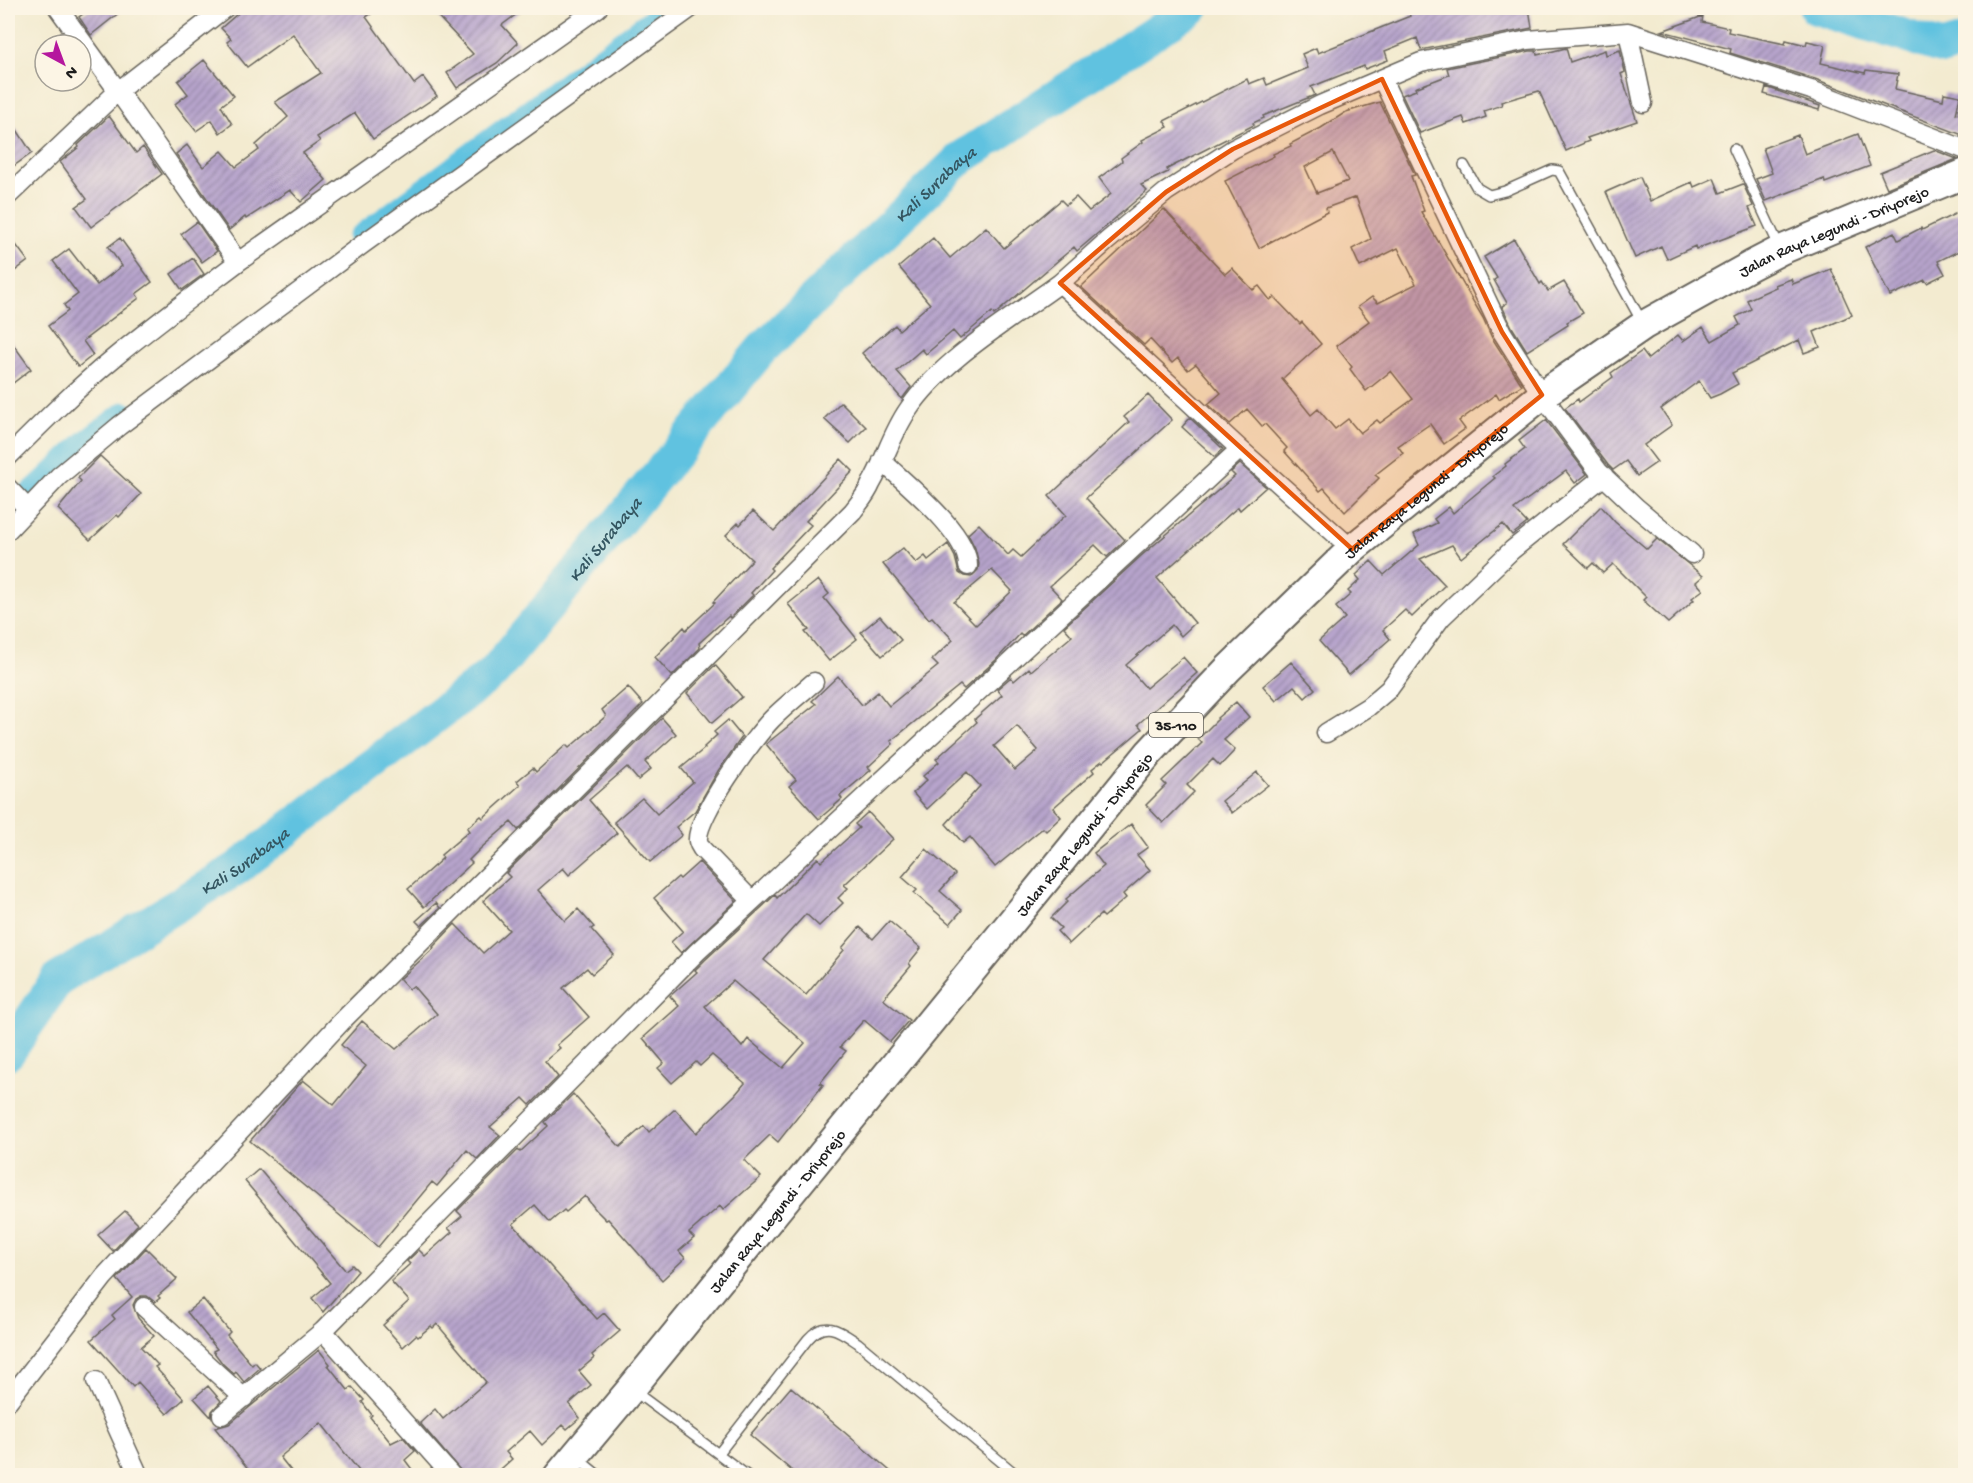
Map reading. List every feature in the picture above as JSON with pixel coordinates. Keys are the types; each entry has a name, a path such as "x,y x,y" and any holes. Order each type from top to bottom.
{"main road":[{"name":"Jalan Raya Legundi - Driyorejo","path":"566,1466 1149,753 1228,669 1352,549 1542,395 1644,325 1781,250 1965,173"}],"street":[{"path":"58,8 238,262"},
{"path":"8,196 118,91 225,8"},
{"path":"8,457 52,413 114,357 238,262 598,8"},
{"path":"8,530 25,506 119,426 363,244 692,8"},
{"path":"1628,32 1643,103"},
{"path":"8,1401 104,1277 343,1020 854,511 871,486 907,411 928,383 959,357 1060,283 1166,192 1233,149 1320,105 1421,62 1528,39 1628,32 1811,90 1965,150"},
{"path":"1382,79 1502,332 1542,395 1604,476 1637,508 1692,554"},
{"path":"1060,283 1352,549"},
{"path":"222,1415 323,1331 688,960 1240,449"},
{"path":"882,461 959,539 968,556 968,566"},
{"path":"1326,733 1368,707 1389,689 1441,618 1512,550 1604,476"},
{"path":"8,488 25,506"},
{"path":"752,901 702,849 698,843 698,836 711,804 736,765 771,720 814,682"},
{"path":"144,1307 244,1398"},
{"path":"323,1331 452,1476"},
{"path":"96,1381 139,1476"}],"lane":[{"path":"1734,149 1781,250"},
{"path":"1464,165 1478,188 1489,195 1505,191 1552,170 1559,171 1644,325"},
{"path":"719,1453 808,1339 814,1332 823,1328 842,1332 858,1343 1018,1476"},
{"path":"631,1389 748,1476"},
{"path":"566,1466 599,1476"}],"highlighted area":[{"path":"1382,79 1502,332 1542,395 1352,549 1060,283 1166,192 1233,149"}],"building":[{"path":"91,8 125,8 93,33 90,33 79,17"},
{"path":"244,8 380,8 366,17 414,84 423,77 437,96 373,139 355,113 317,137 320,141 303,153 326,180 301,202 290,190 246,219 245,217 229,230 176,154 187,145 203,167 222,151 236,167 259,150 256,145 288,117 275,102 321,73 293,34 247,67 227,42 231,39 221,28"},
{"path":"430,8 525,8 502,25 518,43 497,63 457,88 447,73 473,54"},
{"path":"1439,8 1529,8 1532,28 1421,50 1417,38 1385,51 1388,60 1365,69 1364,66 1311,87 1315,95 1263,116 1264,118 1253,123 1254,125 1167,169 1168,172 1141,185 1147,191 1077,251 1074,247 994,315 992,312 960,339 953,331 926,354 922,349 897,371 911,387 902,399 862,353 895,325 899,330 930,304 899,267 933,238 950,258 986,227 1004,248 1061,200 1066,205 1076,197 1089,211 1111,194 1099,178 1122,161 1121,158 1143,142 1142,140 1168,127 1164,121 1247,79 1249,84 1264,78 1267,85 1308,68 1302,54 1316,48 1318,53 1410,16 1409,13"},
{"path":"1703,16 1702,22 1729,28 1728,32 1785,44 1786,40 1806,45 1807,41 1825,45 1821,63 1865,73 1866,70 1898,74 1895,89 1943,100 1944,93 1960,96 1956,114 1965,111 1965,136 1815,79 1730,53 1731,49 1662,31"},
{"path":"1566,48 1570,62 1605,50 1606,55 1620,50 1625,72 1621,74 1637,121 1587,138 1589,141 1566,151 1539,91 1501,102 1502,105 1484,111 1486,117 1466,124 1463,117 1420,133 1402,95 1449,75 1447,68 1530,51 1536,51 1537,55"},
{"path":"204,60 234,96 221,106 232,124 220,133 212,120 196,131 175,104 188,94 178,81"},
{"path":"1766,87 1820,106 1819,110 1764,94"},
{"path":"1380,102 1415,175 1411,176 1424,211 1421,212 1483,318 1492,338 1522,385 1499,399 1496,394 1459,421 1465,429 1444,444 1430,424 1398,446 1403,453 1375,475 1379,478 1345,512 1324,488 1320,491 1284,451 1287,448 1265,424 1262,426 1247,409 1230,424 1208,404 1221,393 1196,364 1188,370 1178,358 1172,363 1150,339 1144,345 1081,287 1164,209 1225,274 1232,268 1253,290 1259,286 1270,300 1274,297 1300,324 1302,322 1321,344 1282,379 1311,415 1318,409 1335,429 1348,419 1360,433 1377,420 1380,423 1413,399 1391,371 1366,391 1336,346 1369,321 1358,307 1372,297 1378,303 1416,284 1398,248 1360,267 1352,249 1371,239 1356,197 1326,208 1327,212 1259,248 1225,181 1274,156 1273,154 1291,146 1290,144 1346,112","holes":["1333,152 1348,181 1317,193 1305,167"]},
{"path":"8,116 32,153 8,170"},
{"path":"109,116 136,153 143,147 162,174 91,227 76,207 87,199 60,162 79,147 78,145"},
{"path":"1858,134 1870,166 1825,183 1824,179 1766,201 1756,179 1772,173 1763,148 1798,135 1805,154"},
{"path":"1934,150 1957,159 1887,188 1880,172"},
{"path":"1640,177 1650,201 1692,182 1694,187 1714,178 1720,193 1743,184 1753,206 1749,208 1757,226 1696,249 1695,246 1667,259 1661,246 1635,258 1606,192"},
{"path":"1965,209 1965,248 1938,261 1945,274 1927,283 1925,280 1890,296 1865,247 1894,232 1898,240"},
{"path":"197,222 217,251 202,262 181,234"},
{"path":"8,234 28,261 8,276"},
{"path":"120,238 152,282 136,294 139,298 83,341 93,355 78,367 48,326 68,311 64,305 78,294 53,261 69,249 97,285 122,266 108,247"},
{"path":"1514,239 1540,284 1542,282 1548,291 1564,282 1583,313 1527,351 1502,306 1507,303 1494,280 1497,278 1484,257"},
{"path":"193,258 204,274 182,290 171,274"},
{"path":"1831,269 1852,315 1814,332 1820,347 1804,353 1799,340 1732,373 1738,384 1720,394 1710,398 1699,381 1661,409 1672,425 1644,445 1657,462 1637,476 1626,461 1613,470 1565,408 1578,399 1579,402 1613,377 1611,373 1642,351 1648,359 1678,335 1683,341 1703,327 1712,341 1740,325 1736,317 1751,309 1747,300 1791,279 1793,284"},
{"path":"8,337 31,369 8,387"},
{"path":"1148,395 1172,420 1086,498 1125,540 1107,557 1095,545 1050,586 1062,599 1022,636 1020,634 964,689 960,685 891,741 893,744 868,767 871,770 840,796 842,799 819,819 789,786 796,780 766,744 816,704 812,701 838,676 862,705 878,692 889,706 938,666 932,660 953,640 932,617 929,619 883,564 903,548 916,563 925,556 928,560 948,544 955,557 959,573 971,577 978,570 979,564 968,534 979,524 1008,555 1013,550 1021,557 1066,515 1049,496 1129,422 1124,417","holes":["992,570 1012,591 976,625 954,602"]},
{"path":"841,402 866,427 850,443 824,419"},
{"path":"1190,418 1223,449 1215,457 1182,427"},
{"path":"1546,420 1587,474 1575,483 1566,471 1514,509 1527,523 1512,535 1503,524 1461,558 1452,545 1420,559 1445,585 1412,617 1405,610 1383,630 1390,639 1349,675 1319,641 1345,618 1336,607 1351,594 1348,591 1360,580 1356,575 1371,561 1384,575 1419,545 1414,534 1437,523 1434,519 1449,507 1453,513 1495,478 1493,476 1506,466 1505,464 1525,449 1519,441"},
{"path":"100,456 141,494 119,517 117,515 90,540 58,509 81,481 78,478"},
{"path":"841,459 853,471 806,521 811,525 770,568 772,570 751,593 753,595 730,618 729,616 699,643 700,648 672,676 655,657 684,627 686,630 715,603 713,602 752,560 726,535 738,523 740,525 753,511 774,531"},
{"path":"1240,464 1266,487 1240,510 1238,507 1157,578 1195,623 1181,636 1172,625 1126,665 1146,688 1183,657 1197,673 1138,724 1142,729 1092,769 1094,772 1053,808 1061,817 1046,831 1043,828 995,867 970,837 963,843 946,824 980,786 967,772 927,809 913,793 927,780 923,776 939,762 936,759 977,722 975,719 1002,695 997,689 1011,677 1014,681 1029,668 1031,671 1072,636 1064,627 1141,556 1235,476 1231,472","holes":["1017,726 1038,750 1015,770 994,746"]},
{"path":"1601,506 1615,522 1647,549 1657,539 1703,576 1696,582 1703,590 1668,623 1643,600 1646,597 1613,564 1603,573 1593,563 1588,568 1563,544"},
{"path":"818,580 829,594 824,598 857,639 829,661 805,632 809,630 788,604"},
{"path":"880,616 901,640 882,656 861,632"},
{"path":"1291,662 1315,689 1305,698 1294,686 1276,701 1263,686"},
{"path":"715,665 742,697 712,723 687,693"},
{"path":"628,687 643,704 518,830 511,822 481,848 469,860 472,863 424,907 408,889 443,858 441,855 469,831 467,828 481,816 483,818 520,785 517,781 533,768 536,772 566,745 569,748 606,716 602,710"},
{"path":"1236,702 1249,717 1224,740 1235,750 1220,766 1213,759 1187,785 1194,792 1163,823 1146,805 1166,785 1162,781 1202,743 1198,739"},
{"path":"662,718 676,734 645,762 651,769 638,780 627,767 589,800 617,833 569,875 563,868 538,890 565,921 578,909 594,927 591,929 614,955 592,974 587,968 563,988 589,1017 557,1045 560,1048 545,1061 558,1077 530,1105 523,1098 490,1127 500,1135 477,1159 467,1150 437,1186 432,1182 378,1247 250,1141 303,1080 334,1105 366,1066 341,1045 362,1021 396,1049 437,1014 413,986 409,989 400,979 434,948 455,924 483,953 509,930 483,901 510,877 506,873"},
{"path":"728,720 742,737 718,771 695,811 676,827 682,835 650,862 614,822 642,798 657,814 693,782 681,768 705,748 717,735 714,732"},
{"path":"1257,772 1268,785 1232,813 1222,801"},
{"path":"868,812 893,839 844,885 848,888 838,898 843,903 819,926 806,914 764,960 806,995 860,927 873,939 889,921 921,948 909,963 911,966 883,999 909,1020 890,1042 863,1021 840,1047 846,1051 820,1083 823,1085 778,1142 770,1135 744,1160 761,1177 723,1210 720,1206 689,1233 694,1238 679,1251 685,1258 662,1280 585,1196 550,1222 535,1205 513,1224 597,1319 604,1313 620,1331 592,1355 594,1358 579,1371 591,1385 569,1404 580,1418 567,1429 563,1425 542,1445 530,1431 506,1452 512,1459 493,1476 465,1476 420,1423 435,1409 443,1419 486,1382 437,1324 418,1337 416,1335 403,1347 383,1325 409,1301 391,1281 410,1264 407,1261 419,1250 425,1256 452,1232 448,1228 462,1216 457,1211 518,1150 520,1152 548,1126 545,1122 573,1094 620,1147 644,1126 649,1132 675,1109 696,1133 735,1095 745,1083 712,1055 700,1066 696,1062 672,1083 658,1068 664,1063 643,1038 679,1006 670,996 697,972 695,970 775,895 777,898 818,858 821,862 859,828 855,824","holes":["733,981 805,1043 783,1068 748,1039 742,1047 705,1006"]},
{"path":"1131,824 1148,847 1137,855 1150,870 1123,894 1126,898 1104,917 1101,914 1069,944 1057,931 1061,928 1051,918 1068,901 1066,899 1104,866 1094,853"},
{"path":"926,849 955,874 940,891 962,910 950,924 914,893 917,890 902,877"},
{"path":"699,862 736,901 681,953 671,942 683,931 654,898"},
{"path":"436,903 440,908 421,926 416,921"},
{"path":"259,1169 345,1270 352,1265 358,1271 323,1312 312,1298 330,1283 245,1181"},
{"path":"125,1211 138,1224 113,1251 98,1235"},
{"path":"146,1248 177,1279 158,1296 160,1298 155,1302 147,1296 141,1296 133,1305 138,1318 154,1336 141,1347 158,1365 155,1367 184,1399 167,1414 138,1382 133,1387 91,1340 115,1319 112,1315 132,1297 117,1279"},
{"path":"203,1299 230,1332 227,1335 252,1365 255,1362 260,1368 244,1382 236,1372 234,1374 223,1364 213,1351 217,1349 187,1312"},
{"path":"319,1350 348,1390 352,1387 364,1400 362,1402 372,1415 370,1417 391,1443 403,1437 415,1451 405,1460 417,1476 363,1476 321,1423 280,1457 295,1476 254,1476 215,1428 229,1424"},
{"path":"208,1386 221,1401 212,1411 211,1417 194,1398"},
{"path":"791,1387 896,1476 798,1476 750,1435"}],"waterway":[{"path":"358,237 666,8"},
{"name":"Kali Surabaya","path":"8,1053 58,979 236,869 494,672 762,349 961,158 1192,8"},
{"name":"Kali Surabaya","path":"1816,8 1944,48 1966,41"},
{"path":"8,513 85,441 124,412"}]}
